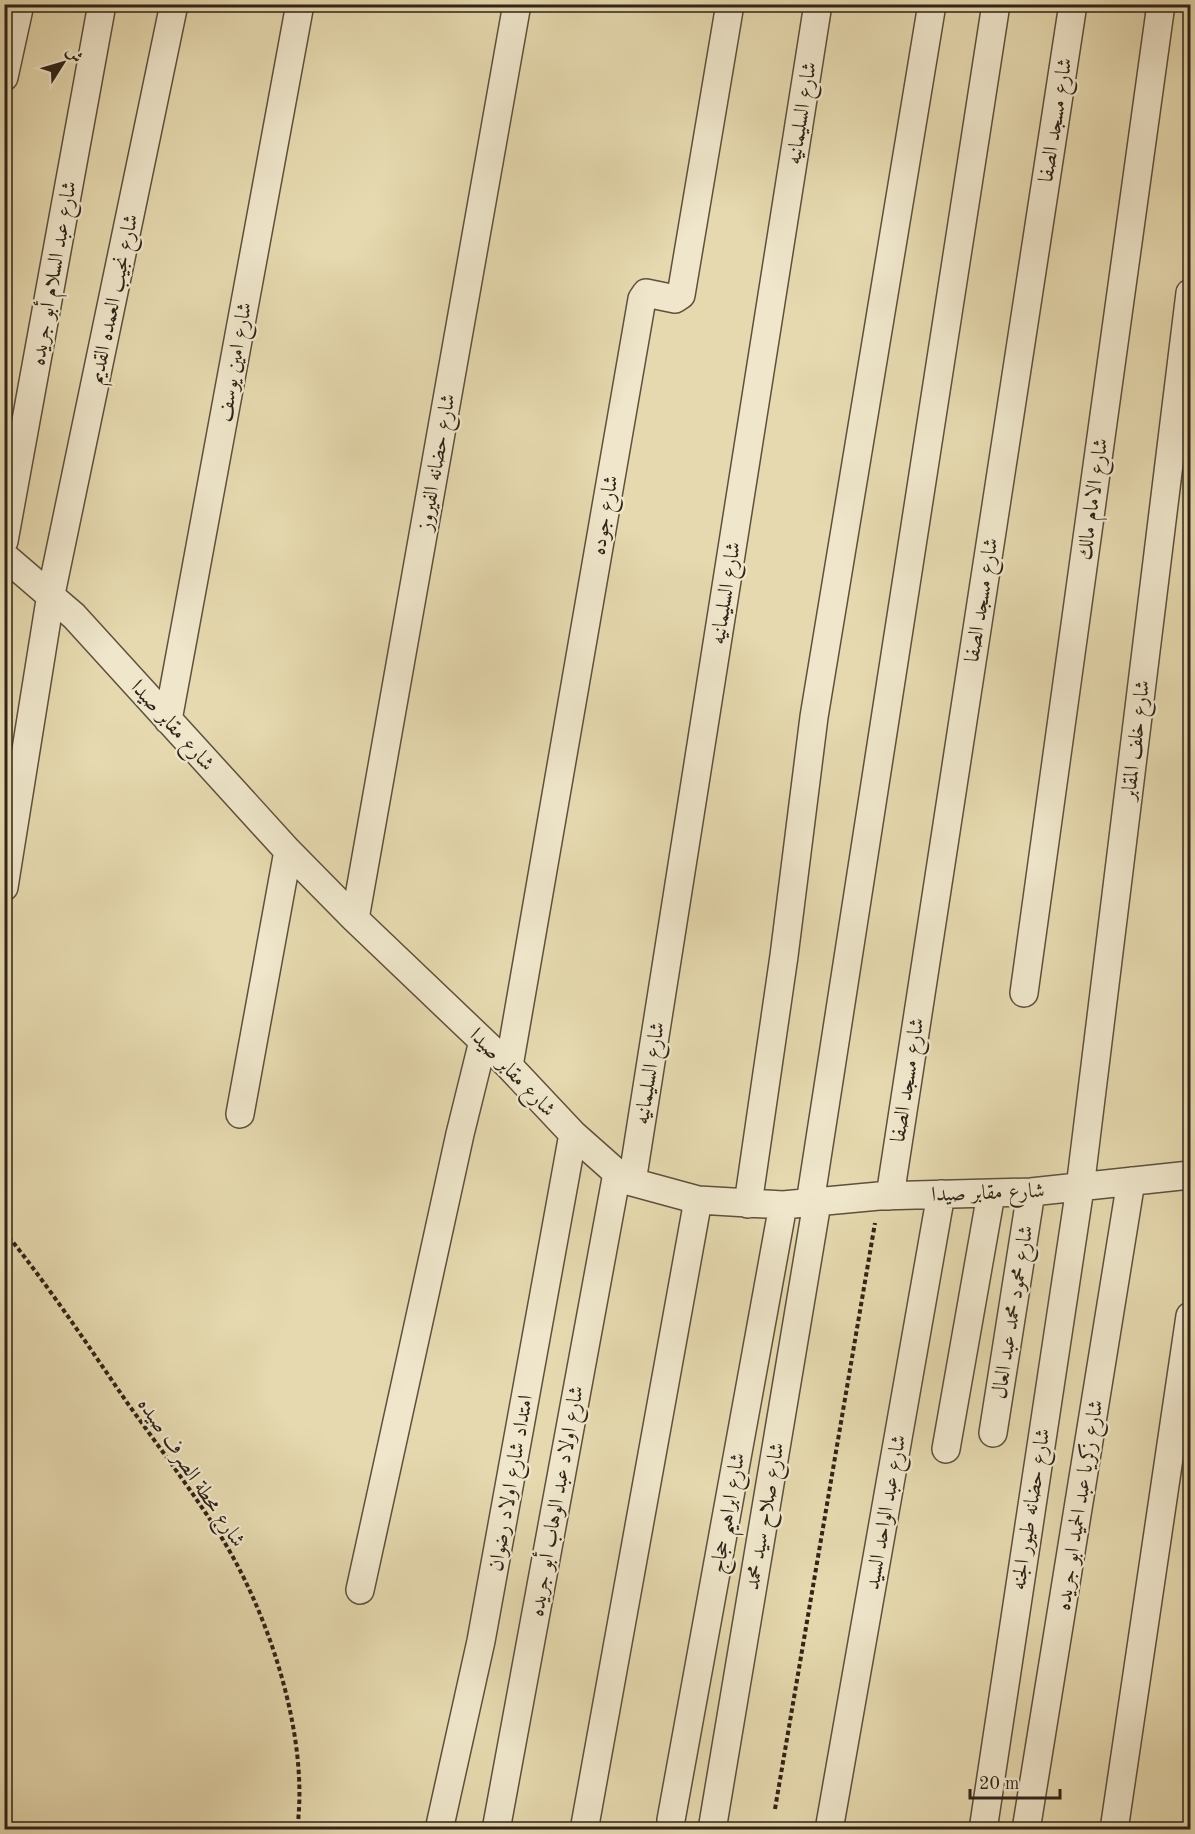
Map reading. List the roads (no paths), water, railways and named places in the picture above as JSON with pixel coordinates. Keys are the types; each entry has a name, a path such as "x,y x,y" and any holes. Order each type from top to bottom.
{"street":[{"path":"4,77 20,4"},
{"name":"شارع عبد السلام أبو جريده","path":"4,541 102,4"},
{"name":"شارع نجيب العمده القديم","path":"4,887 51,594 174,4"},
{"name":"شارع امين يوسف","path":"168,720 300,4"},
{"name":"شارع حضانه الفيروز","path":"355,919 517,4"},
{"name":"شارع جوده","path":"509,1066 642,299 646,293 674,299 681,295 730,4"},
{"name":"شارع السليمانيه","path":"624,1178 818,4"},
{"path":"748,1204 784,956 814,717 932,4"},
{"name":"شارع صلاح سيد محمد","path":"712,1830 814,1203 996,4"},
{"name":"شارع مسجد الصفا","path":"884,1196 1073,4"},
{"name":"شارع الامام مالك","path":"1024,993 1161,4"},
{"name":"شارع خلف المقابر","path":"1080,1188 1191,293"},
{"name":"شارع مقابر صيدا","path":"4,556 51,594 288,851 355,919 509,1066 573,1134 624,1178 698,1200 783,1205 884,1196 1031,1192 1191,1175"},
{"path":"240,1114 288,851"},
{"path":"360,1590 460,1134 483,1041"},
{"name":"امتداد شارع اولاد رضوان","path":"440,1830 481,1641 573,1134"},
{"name":"شارع اولاد عبد الوهاب أبو جريده","path":"496,1830 624,1178"},
{"name":"شارع زكريا عبد الحميد ابو جريده","path":"1026,1830 1131,1181"},
{"name":"شارع حضانه طيور الجنه","path":"983,1830 1080,1188"},
{"name":"شارع محمود محمد عبد العال","path":"993,1433 1031,1192"},
{"name":"شارع عبد الواحد السيد","path":"829,1830 941,1194"},
{"path":"946,1449 991,1194"},
{"path":"585,1825 698,1200"},
{"name":"شارع ابراهيم حجاج","path":"671,1820 783,1205"},
{"path":"1114,1830 1191,1316"}]}
